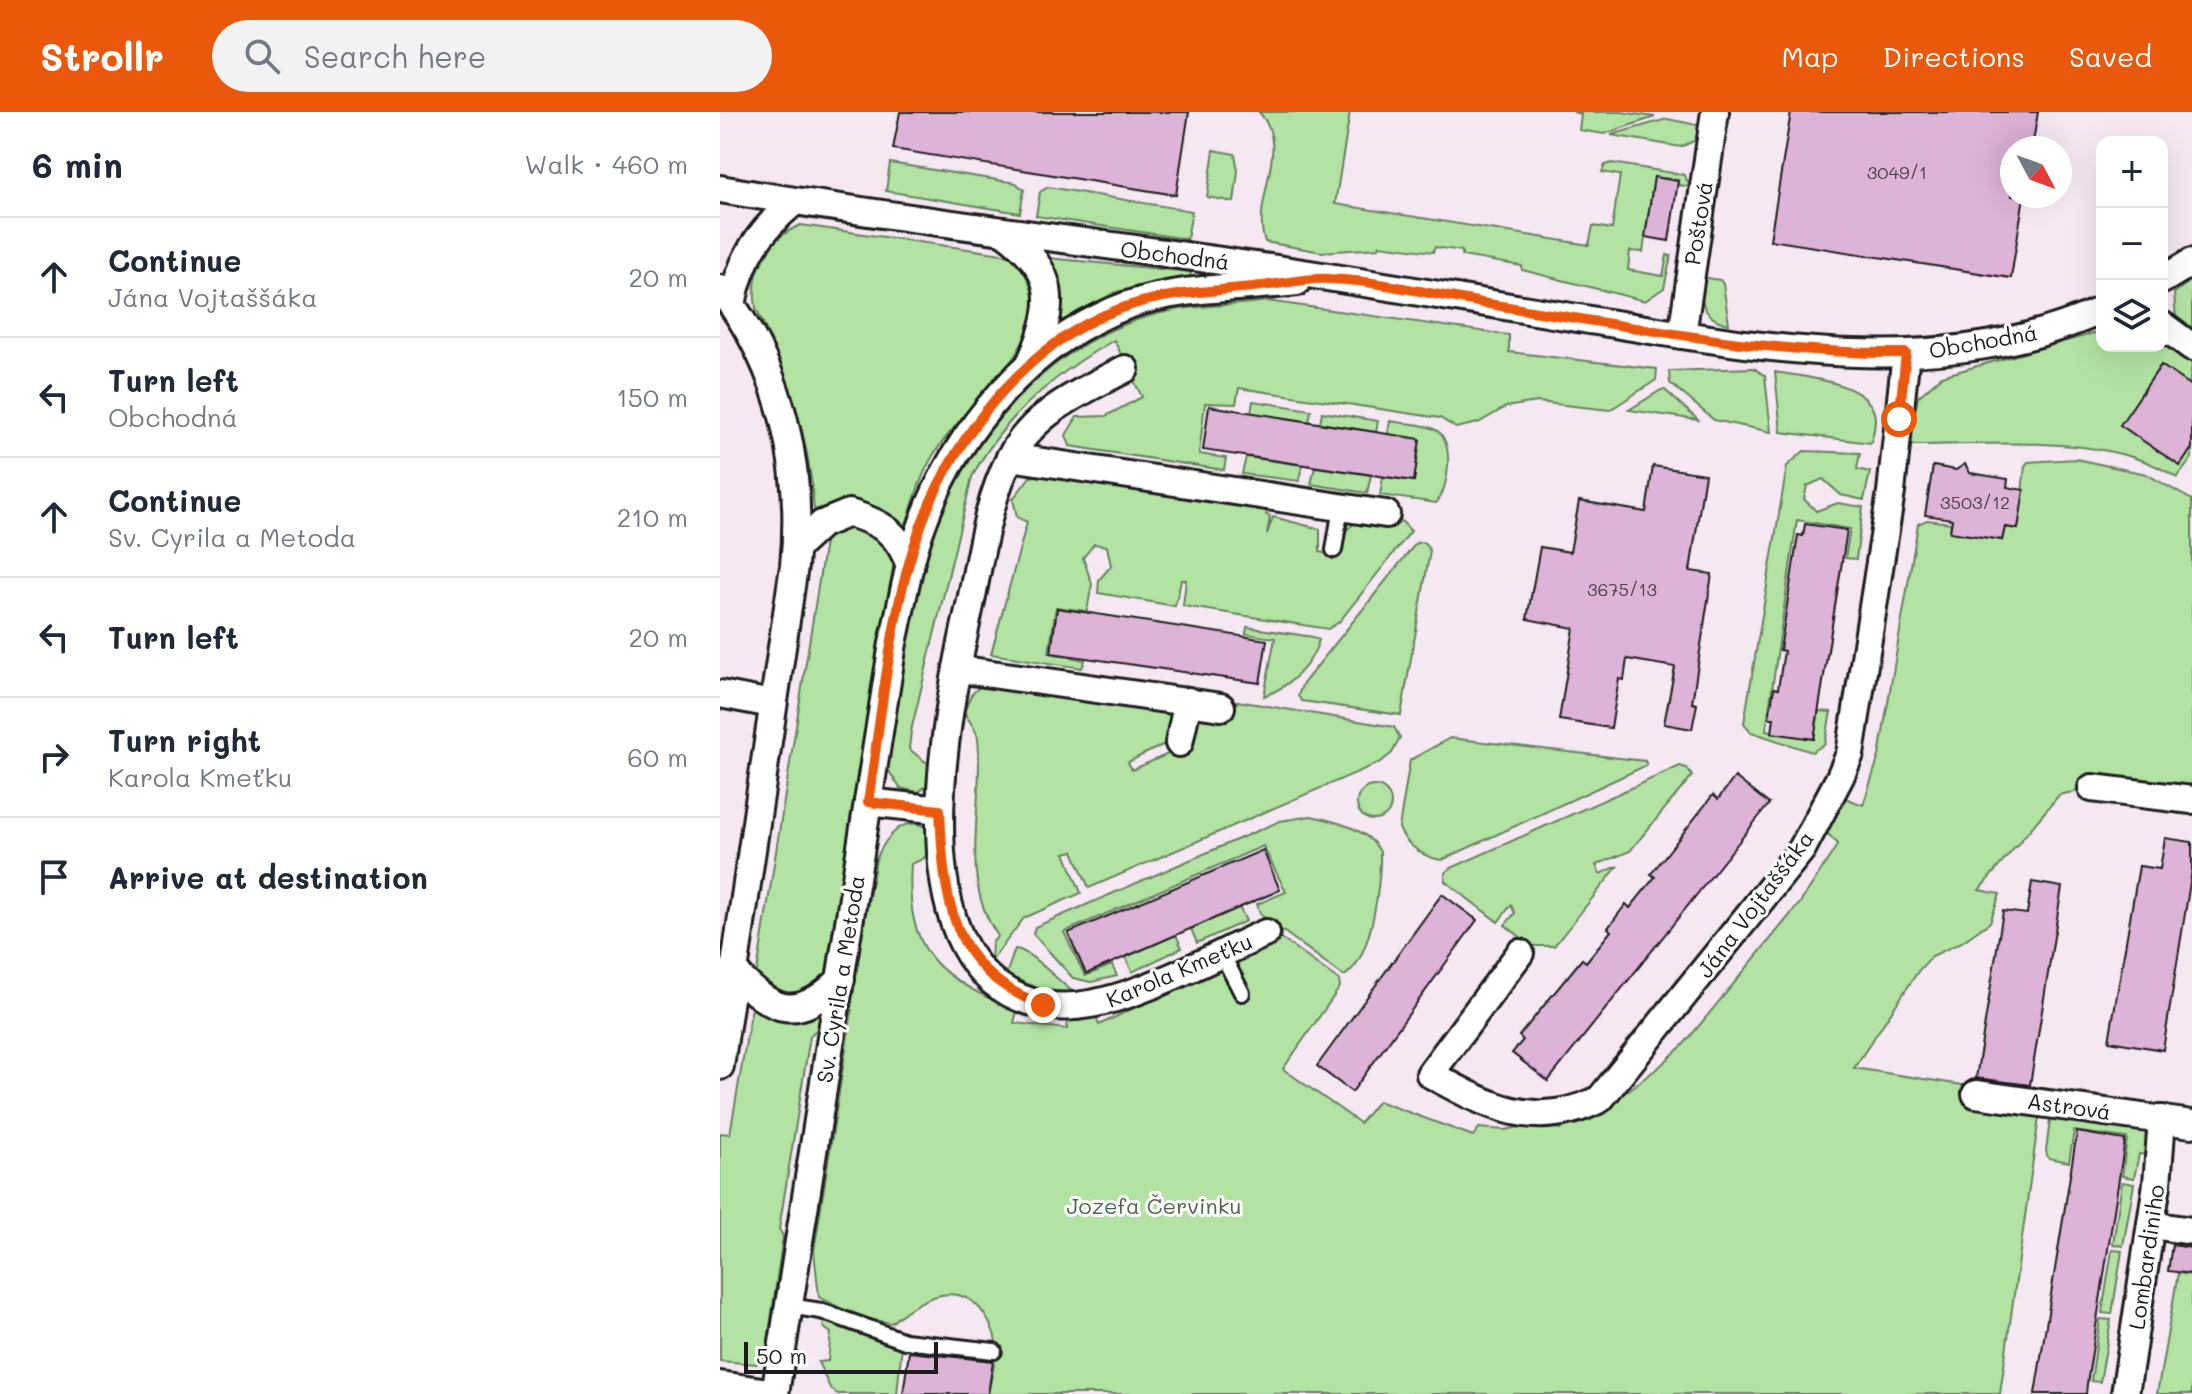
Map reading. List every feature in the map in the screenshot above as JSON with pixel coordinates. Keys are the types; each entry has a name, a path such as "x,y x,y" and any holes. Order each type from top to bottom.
{"street":[{"name":"Poštová","path":"1682,335 1715,112"},
{"name":"Obchodná","path":"720,189 1328,278 1682,335 1847,354 1906,353 1991,344 2053,328 2096,312"},
{"path":"720,1066 796,548 797,495 780,406 769,372 726,297 748,250 771,221 794,202"},
{"name":"Sv. Cyrila a Metoda","path":"1004,232 1025,248 1043,271 1049,294 1048,326 1030,364"},
{"path":"2168,276 2192,262"},
{"name":"Sv. Cyrila a Metoda","path":"775,1393 893,643 910,566 938,486 964,443 1000,395 1030,364 1093,322 1129,305 1163,297 1328,278"},
{"path":"2168,329 2192,347"},
{"name":"Jána Vojtaššáka","path":"1520,953 1430,1074 1484,1104 1516,1112 1565,1115 1600,1099 1802,849 1850,754 1891,492 1906,353"},
{"name":"Karola Kmeťku","path":"1125,369 1041,418 1010,457 991,507 957,669 942,761 942,855 953,920 970,954 990,978 1013,994 1043,1005 1073,1008 1106,1003 1266,933"},
{"path":"1010,457 1386,514"},
{"path":"796,548 822,524 849,513 883,526 902,542 910,566"},
{"path":"957,669 1221,707"},
{"path":"720,694 772,704"},
{"path":"1179,743 1188,701"},
{"path":"2092,788 2192,800"},
{"path":"868,802 940,810"},
{"path":"735,972 762,1000 792,1009 821,999 841,979"},
{"name":"Astrová","path":"1976,1094 2192,1124"},
{"name":"Lombardiniho","path":"2125,1394 2151,1225 2162,1119"},
{"path":"2151,1225 2192,1231"},
{"path":"720,1385 775,1393"}],"lane":[{"path":"1334,550 1341,507"},
{"path":"1221,952 1242,993"},
{"path":"789,1306 821,1311 905,1341 994,1351"}],"green space":[{"path":"1259,112 1350,112 1335,204 1589,245 1593,226 1612,229 1620,175 1602,172 1605,165 1612,163 1684,175 1691,187 1678,185 1678,180 1654,177 1643,252 1630,251 1628,270 1663,276 1667,255 1671,256 1664,288 1645,301 1522,270 1522,266 1462,256 1462,251 1435,247 1433,252 1380,245 1379,248 1322,252 1265,242 1263,209 1272,142 1268,126"},
{"path":"1573,112 1622,112 1655,117 1604,134 1579,130 1581,114"},
{"path":"1667,119 1702,126 1698,139 1681,147 1611,135"},
{"path":"1214,150 1235,154 1238,171 1234,202 1207,197"},
{"path":"890,163 1016,183 1024,190 1020,213 886,191"},
{"path":"1048,187 1192,211 1187,239 1036,216 1040,192"},
{"path":"801,225 1016,256 1032,282 1035,308 1027,334 1012,360 934,454 905,528 883,513 862,505 840,504 814,510 802,431 787,381 756,308 755,294 758,269 770,247"},
{"path":"1047,258 1191,272 1190,277 1116,292 1055,325"},
{"path":"1701,277 1720,280 1723,284 1729,324 1713,318 1704,308"},
{"path":"2192,280 2192,328 2176,319 2174,293"},
{"path":"1267,301 1509,335 1509,352 1657,369 1656,380 1610,410 1537,402 1506,407 1478,423 1456,428 1440,418 1239,388 1236,404 1205,403 1199,454 1226,458 1224,470 1070,446 1066,435 1077,417 1106,416 1142,397 1114,340 1072,367 1033,398 999,435 972,477 911,731 909,749 931,766 931,782 918,792 900,788 887,768 888,750 920,582 941,516 961,475 986,436 1015,401 1048,370 1085,344 1126,324 1182,309"},
{"path":"2096,333 2096,352 2168,352 2168,345 2192,362 2180,465 2192,448 2192,458 2177,478 2149,463 2083,447 2011,443 1908,445 1918,397 1942,376"},
{"path":"1754,368 1765,376 1771,432 1714,420 1670,383 1669,371"},
{"path":"1775,372 1831,382 1858,393 1874,412 1871,443 1781,432"},
{"path":"1665,390 1698,420 1629,410"},
{"path":"1253,401 1311,410 1309,422 1251,413"},
{"path":"1322,412 1378,421 1376,432 1320,423"},
{"path":"1390,421 1424,426 1441,434 1448,453 1448,464 1444,487 1436,503 1380,495 1383,477 1414,481 1420,439 1388,434"},
{"path":"1804,451 1860,453 1857,469 1870,472 1864,500 1841,495 1823,479 1807,486 1804,499 1816,511 1838,503 1863,507 1856,559 1845,558 1850,529 1797,520 1766,730 1814,739 1819,711 1831,712 1825,744 1812,752 1751,732 1744,723 1787,466"},
{"path":"1246,457 1302,465 1299,481 1242,474"},
{"name":"Jozefa Červinku","path":"2076,459 2146,474 2192,500 2192,806 2179,814 2087,789 2059,795 1979,890 2000,894 1990,922 1962,942 1932,956 1919,970 1854,1068 1975,1087 2040,1110 2000,1394 988,1394 996,1340 984,1314 973,1302 947,1294 933,1297 891,1323 857,1317 819,1297 814,1251 852,1010 849,1007 876,859 891,835 904,825 921,825 930,830 932,849 923,859 911,864 914,921 922,942 948,974 967,987 1017,1011 1014,1023 1067,1029 1068,1020 1095,1013 1099,1025 1279,937 1339,980 1340,987 1283,1069 1360,1123 1378,1101 1473,1136 1479,1128 1505,1130 1534,1124 1561,1129 1609,1105 1684,1044 1800,903 1838,844 1826,832 1845,798 1863,805 1879,756 1918,524 1927,520 1951,523 1950,532 2002,540 2005,527 2018,529 2028,462"},
{"path":"1315,467 1371,475 1367,493 1311,484"},
{"path":"1046,474 1267,506 1266,515 1270,516 1267,534 1273,517 1320,529 1320,552 1339,557 1342,534 1357,521 1391,510 1411,531 1339,622 1328,629 1183,606 1186,580 1181,580 1175,606 1098,593 1099,580 1111,566 1107,546 1094,544 1083,558 1092,584 1087,611 1056,607 1049,653 1085,660 1082,668 991,654 1027,522 1017,517 1013,499 1030,477"},
{"path":"848,527 876,538 894,561 825,979 805,991 790,995 756,978 826,536"},
{"path":"1424,542 1430,551 1401,715 1302,701 1298,696 1302,685 1416,543"},
{"path":"1247,627 1319,640 1311,659 1298,675 1264,696 1275,638 1246,634"},
{"path":"984,682 1158,704 1156,712 1180,714 1175,739 1128,762 1132,770 1184,747 1192,716 1233,718 1237,701 1394,727 1400,738 1392,753 1381,762 1089,888 1073,851 1065,853 1081,893 1024,918 991,961 992,943 998,936 986,914 976,865 978,739 964,712 971,695"},
{"path":"1450,738 1645,761 1647,765 1442,860 1416,850 1399,828 1410,760"},
{"path":"1680,766 1687,768 1692,776 1630,851 1596,865 1600,874 1618,866 1554,946 1532,946 1505,925 1515,913 1511,905 1498,922 1445,881 1445,873 1449,869"},
{"path":"1374,786 1386,791 1391,803 1386,815 1374,820 1362,815 1357,803 1362,791"},
{"path":"1311,816 1360,832 1380,852 1379,882 1368,938 1354,967 1344,976 1260,914 1257,904 1286,892 1263,846 1064,932 1085,976 1112,965 1117,976 1091,982 1073,978 1033,934 1035,927 1280,821"},
{"path":"1239,907 1246,921 1197,943 1191,929"},
{"path":"1176,935 1182,948 1132,972 1126,957"},
{"path":"1015,949 1036,960 1076,994 1047,992 1006,975"},
{"path":"752,1007 780,1021 821,1013 817,1029 810,1036 779,1229 783,1236 766,1355 757,1364 720,1361 720,1133 730,1134"},
{"path":"2051,1112 2135,1123 2150,1132 2152,1155 2139,1154 2134,1178 2122,1176 2127,1138 2074,1131 2069,1162 2048,1158 2046,1151"},
{"path":"2122,1182 2134,1184 2123,1246 2113,1244"},
{"path":"2112,1250 2122,1251 2112,1314 2102,1313"},
{"path":"2178,1273 2192,1275 2192,1394 2157,1394"},
{"path":"825,1319 902,1344 897,1394 837,1394 830,1388 818,1362 828,1361 831,1333 823,1327"},
{"path":"2100,1319 2111,1320 2100,1382 2091,1381"}],"building":[{"path":"900,112 1189,112 1176,195 893,149"},
{"path":"1791,112 2038,112 2034,136 2000,136 2000,208 2022,208 2011,278 1770,240"},
{"path":"1654,177 1678,181 1669,241 1645,237"},
{"path":"2161,365 2192,386 2192,448 2180,466 2120,425"},
{"path":"1209,406 1420,439 1414,481 1203,450"},
{"path":"1965,464 1970,473 2008,479 2007,487 2024,490 2018,529 2005,527 2002,540 1950,532 1952,519 1925,515 1933,466 1956,470"},
{"path":"1653,466 1705,474 1690,571 1712,574 1692,703 1697,704 1692,729 1664,724 1675,667 1627,659 1624,680 1619,679 1611,728 1559,720 1574,628 1527,619 1540,547 1570,552 1579,501 1646,512"},
{"path":"1805,524 1847,530 1814,739 1772,733 1774,718 1769,718 1774,688 1778,689 1784,651 1780,650 1798,535 1803,536"},
{"path":"1057,608 1267,640 1260,683 1051,653"},
{"path":"1735,777 1769,804 1548,1081 1512,1053 1523,1040 1519,1036 1582,959 1586,962 1611,931 1608,928 1626,904 1630,908 1655,877 1651,874 1713,795 1718,799"},
{"path":"2165,838 2192,842 2192,870 2163,1050 2109,1041 2139,866 2160,869"},
{"path":"1263,850 1280,890 1086,974 1068,933"},
{"path":"2032,882 2062,887 2030,1085 1976,1078 2003,911 2027,914"},
{"path":"1442,894 1477,920 1352,1092 1317,1066"},
{"path":"2077,1132 2125,1140 2086,1394 2035,1394"},
{"path":"2172,1245 2192,1248 2192,1274 2168,1271"},
{"path":"909,1352 993,1361 988,1394 903,1394"}],"route":[{"path":"1043,1005 1013,994 990,978 970,954 953,920 942,855 940,810 868,802 893,643 910,566 938,486 964,443 1000,395 1030,364 1062,341 1129,305 1163,297 1328,278 1735,342 1847,354 1906,353 1899,419"}]}
